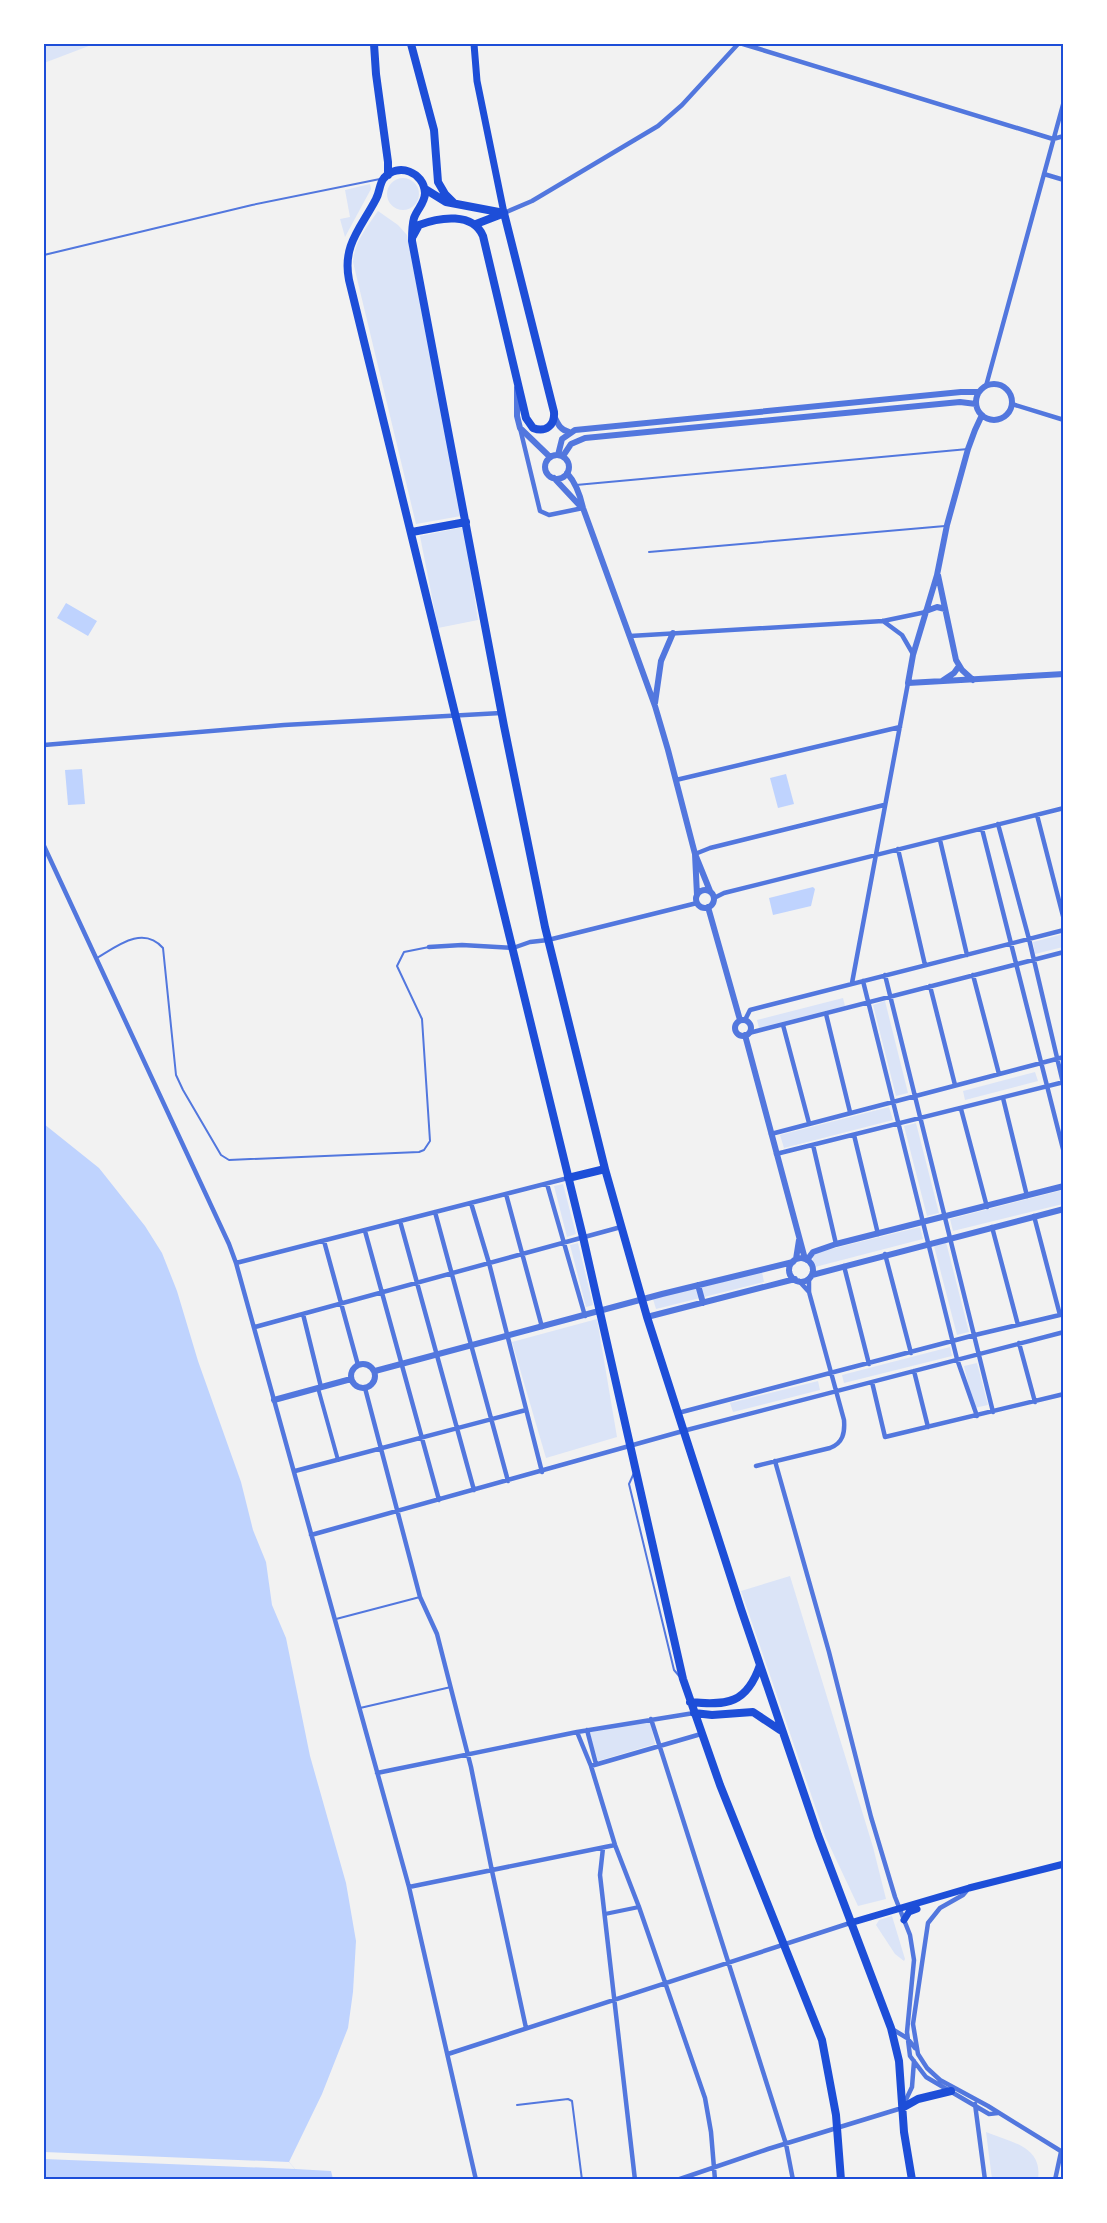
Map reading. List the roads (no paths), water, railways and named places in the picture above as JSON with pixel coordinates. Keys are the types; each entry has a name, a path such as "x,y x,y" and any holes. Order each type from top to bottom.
{"main road":[{"path":"374,44 388,162 386,176 379,187 378,197 352,241 347,268 583,1238 683,1679 701,1734 822,2040 837,2127 841,2180"},
{"path":"411,44 434,130 438,182 454,203"},
{"path":"412,241 415,230 423,224 460,218 476,224 483,236 526,418 533,428 542,430 550,426 554,414 504,213 477,81 474,44"},
{"path":"386,176 399,170 411,172 420,179 425,189 438,199 504,213"},
{"path":"425,189 424,200 414,220 412,241 501,712 548,940 605,1169 647,1317 782,1731 850,1923 891,2028 899,2061 902,2108 912,2180"},
{"path":"476,224 504,213"},
{"path":"412,532 466,522"},
{"path":"568,1178 605,1169"},
{"path":"690,1702 716,1704 742,1696 752,1685 760,1665"},
{"path":"694,1713 712,1715 753,1712 782,1731"},
{"path":"850,1923 969,1888 1064,1864"},
{"path":"904,1920 906,1914 912,1910 954,1898 969,1888"},
{"path":"902,2108 926,2097 951,2091"}],"street":[{"path":"504,213 532,201 658,126 682,105 738,44"},
{"path":"743,44 1053,139 1064,136"},
{"path":"986,386 1064,101"},
{"path":"1044,174 1064,180"},
{"path":"516,378 517,416 540,511 549,515 583,508"},
{"path":"996,384 1004,387 1010,394 1012,404 1007,414 1001,418 989,419 982,415 976,404 979,392 986,386 996,384"},
{"path":"554,414 559,426 569,432 979,392"},
{"path":"520,428 550,457 561,456 571,444 585,438 960,402 976,404"},
{"path":"1012,404 1063,418"},
{"path":"852,983 913,655 938,574 947,525 968,449 982,415"},
{"path":"554,478 562,478 567,473 569,464 561,456 562,439 569,432"},
{"path":"550,457 545,465 550,477 554,478 583,508"},
{"path":"567,473 576,485 655,706 695,854 714,898 712,905 708,907 702,907 697,903"},
{"path":"938,574 959,666 973,680"},
{"path":"630,636 883,621 926,612 937,607 945,609"},
{"path":"883,621 902,635 913,655"},
{"path":"655,706 657,676 663,654 673,633"},
{"path":"939,682 947,678 959,666"},
{"path":"908,683 1064,674"},
{"path":"44,744 284,725 501,712"},
{"path":"676,780 900,727"},
{"path":"695,854 710,848 884,805"},
{"path":"714,898 724,893 1064,808"},
{"path":"1037,815 1064,920"},
{"path":"776,1154 1063,1083 1029,939 998,824"},
{"path":"981,829 1064,1153"},
{"path":"940,840 967,955"},
{"path":"44,846 236,1263 336,1619 408,1887 476,2180"},
{"path":"898,849 925,965"},
{"path":"695,854 697,903"},
{"path":"697,895 701,891 710,891"},
{"path":"429,947 462,945 513,948 697,903"},
{"path":"708,907 743,1020 751,1027 747,1034 776,1154 799,1240 806,1259 813,1266 808,1292"},
{"path":"1064,930 750,1010 743,1020 736,1024 735,1030 739,1035 747,1034 1064,952"},
{"path":"885,975 993,1412"},
{"path":"973,975 999,1074"},
{"path":"862,981 957,1359 977,1416"},
{"path":"930,986 955,1085"},
{"path":"826,1014 850,1112"},
{"path":"783,1024 809,1123"},
{"path":"771,1134 1064,1058"},
{"path":"1003,1098 1027,1196"},
{"path":"961,1108 987,1207"},
{"path":"854,1135 878,1234"},
{"path":"813,1145 837,1244"},
{"path":"236,1263 568,1178"},
{"path":"547,1184 585,1316"},
{"path":"375,1371 642,1299 806,1259 813,1251 837,1244 1064,1186"},
{"path":"507,1194 542,1327"},
{"path":"471,1203 489,1263 542,1472"},
{"path":"647,1317 1064,1209"},
{"path":"435,1212 508,1481"},
{"path":"678,1413 975,1335 1062,1315 1034,1216"},
{"path":"400,1221 474,1490"},
{"path":"255,1327 621,1227"},
{"path":"992,1227 1018,1325"},
{"path":"365,1231 439,1500"},
{"path":"756,1466 830,1448 838,1444 843,1437 844,1429 837,1391 808,1292 790,1269 799,1240"},
{"path":"324,1241 358,1365"},
{"path":"885,1254 911,1353"},
{"path":"844,1266 869,1364"},
{"path":"698,1285 703,1303"},
{"path":"303,1314 338,1460"},
{"path":"311,1535 683,1431 1019,1343 1063,1334"},
{"path":"1019,1343 1035,1402"},
{"path":"365,1388 355,1385 351,1379 353,1369 358,1365 368,1364 375,1371"},
{"path":"365,1388 374,1382 375,1371"},
{"path":"914,1371 928,1427"},
{"path":"274,1400 351,1379"},
{"path":"872,1382 885,1437 1064,1394"},
{"path":"365,1388 420,1597 437,1634 451,1687 468,1755 526,2028"},
{"path":"295,1472 526,1410"},
{"path":"775,1461 829,1652 871,1817 899,1909 910,1935 914,1960 907,2038 914,2062 926,2077 989,2114 998,2113"},
{"path":"377,1773 587,1730 694,1713"},
{"path":"651,1719 786,2144 793,2180"},
{"path":"587,1730 593,1765 615,1845 639,1907 663,1983 705,2098 709,2114 715,2180"},
{"path":"577,1732 593,1765"},
{"path":"593,1765 701,1734"},
{"path":"408,1887 615,1845"},
{"path":"603,1848 600,1870 635,2180"},
{"path":"677,2180 902,2108 911,2092 917,2052 913,2024 928,1923 940,1908 963,1895 969,1888"},
{"path":"605,1914 639,1907"},
{"path":"448,2054 850,1923"},
{"path":"891,2028 907,2038 927,2068 940,2080 988,2106 1062,2152 1057,2179"},
{"path":"975,2104 985,2180"}],"lane":[{"path":"44,255 252,205 386,176"},
{"path":"576,485 968,449"},
{"path":"649,552 947,525"},
{"path":"97,958 134,938 154,941 163,948 176,1075 221,1155 229,1160 312,1158 419,1152 428,1146 430,1141 422,1019 397,966 404,952 429,947"},
{"path":"336,1619 420,1597"},
{"path":"360,1708 451,1687"},
{"path":"517,2105 568,2099 572,2101 582,2180"}],"water":[{"path":"66,603 97,621 88,636 57,618"},
{"path":"82,769 85,804 68,805 65,770"},
{"path":"786,774 794,804 778,808 770,778"},
{"path":"813,887 815,889 811,906 773,915 769,898"},
{"path":"44,1124 99,1168 145,1226 162,1253 241,1482 253,1530 266,1562 272,1605 286,1638 310,1756 346,1883 356,1941 348,2028 322,2094 289,2162 295,2169 331,2171 333,2179 44,2179"}]}
